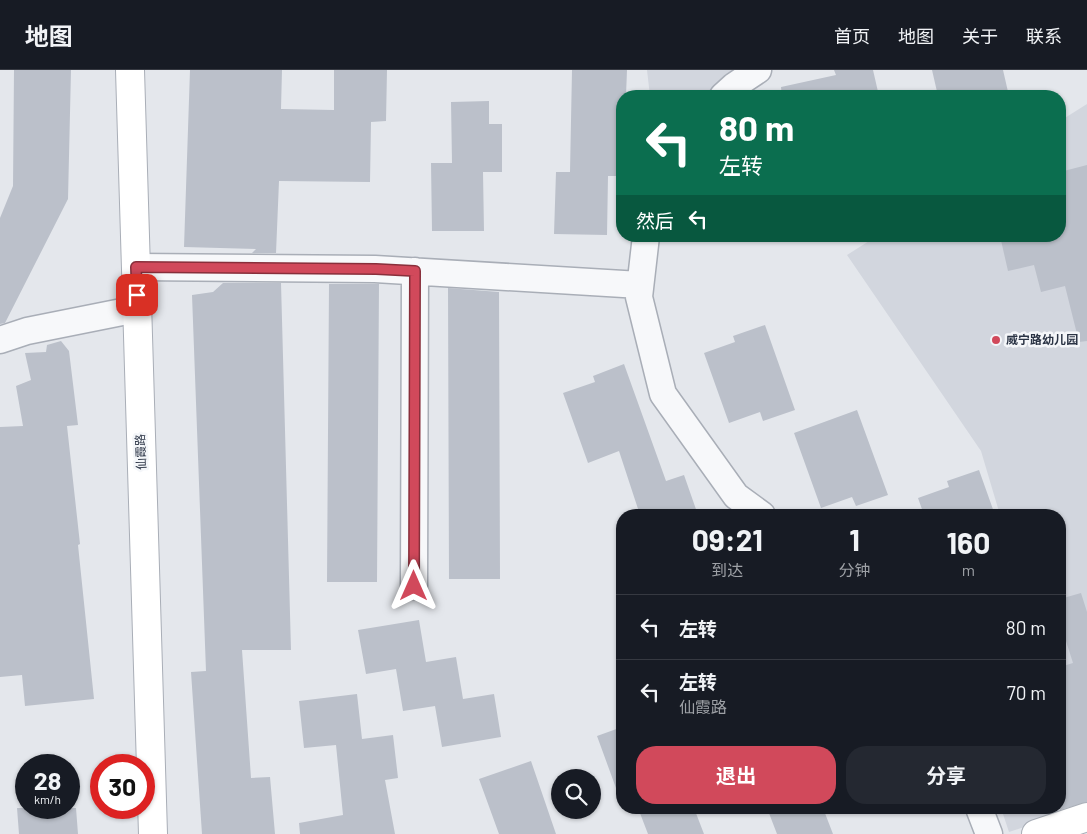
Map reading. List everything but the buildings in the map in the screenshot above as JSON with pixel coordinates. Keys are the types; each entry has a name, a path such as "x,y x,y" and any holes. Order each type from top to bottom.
{"main road":[{"name":"仙霞路","path":"130,70 153,834"},
{"path":"1036,834 1087,817"}],"street":[{"path":"730,90 758,70"},
{"path":"645,242 639,297 663,394 736,496 754,509"},
{"path":"136,267 376,269 640,285"},
{"path":"414,586 415,271"},
{"path":"0,340 27,330 137,309"},
{"path":"981,814 989,834"}],"shaded area":[{"path":"647,70 736,70 717,82 710,90 649,90"},
{"name":"威宁路幼儿园","path":"1087,104 1087,806 1066,813 1066,509 998,509 981,451 847,255 868,242 1066,242 1066,117"},
{"name":"威宁路幼儿园","path":"1003,814 1063,814 1009,832"}],"place":[{"name":"威宁路幼儿园","path":"996,340"}],"route":[{"path":"137,295 136,267 415,271 414,586"}]}
